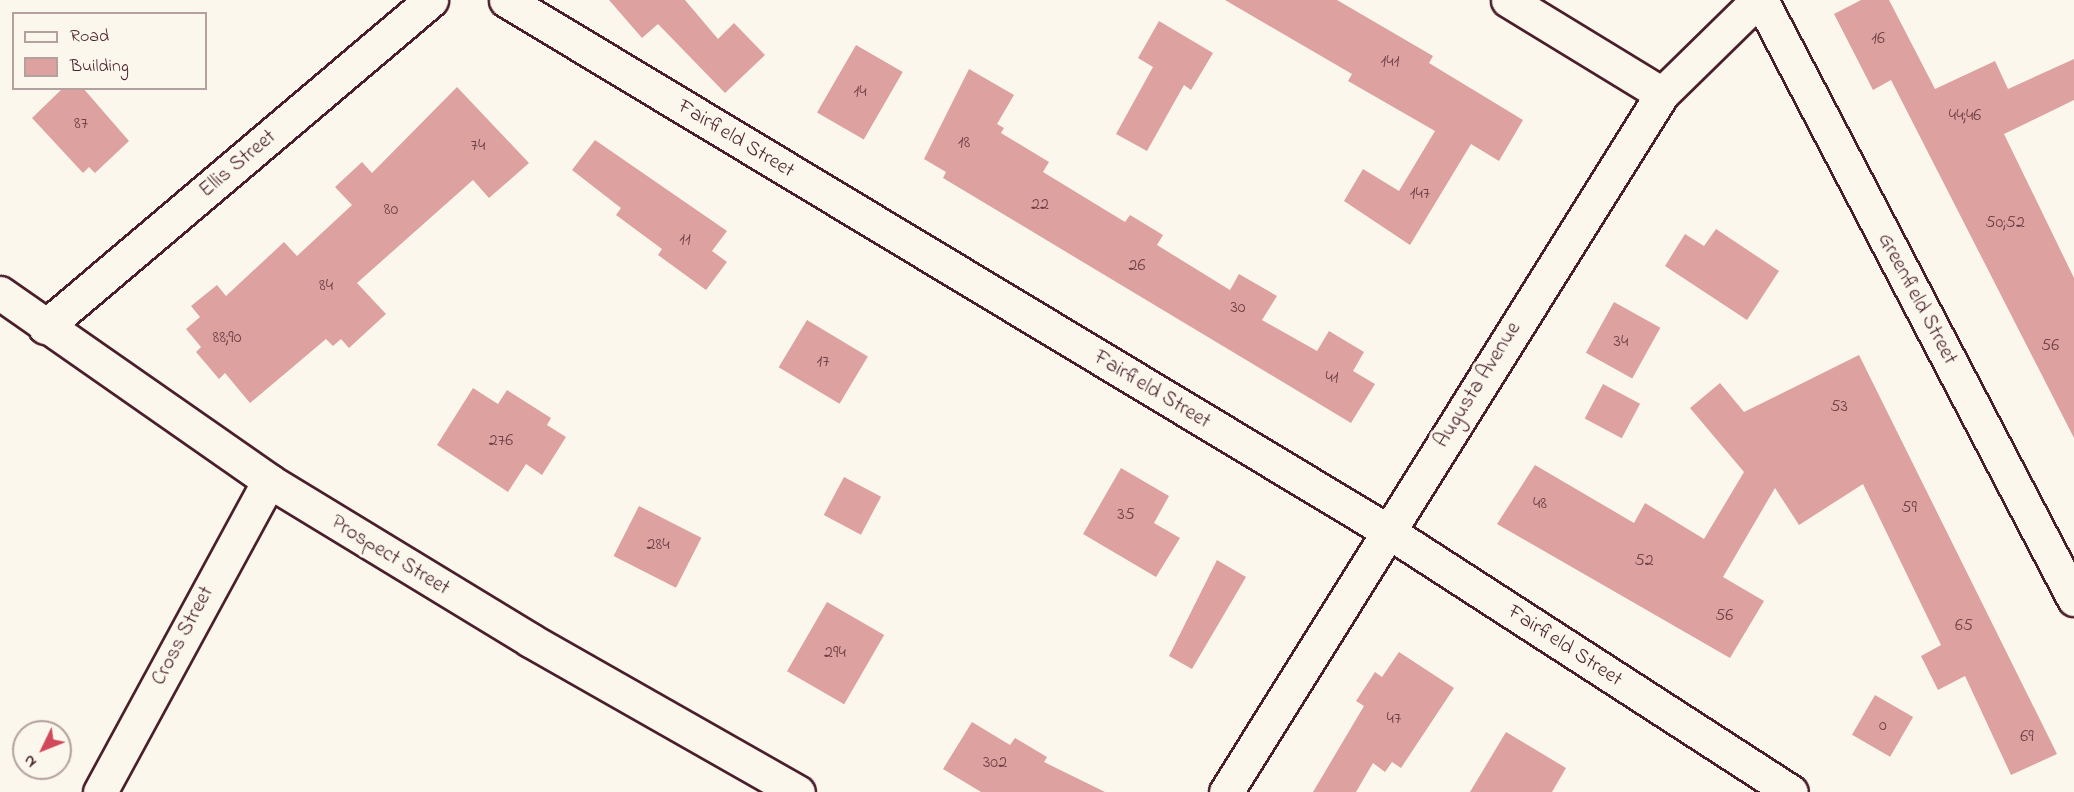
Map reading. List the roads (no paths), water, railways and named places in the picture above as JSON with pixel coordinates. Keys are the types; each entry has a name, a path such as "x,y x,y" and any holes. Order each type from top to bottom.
{"street":[{"name":"Ellis Street","path":"45,327 431,0"},
{"name":"Fairfield Street","path":"506,0 1386,530 1791,792"},
{"path":"1508,0 1662,94"},
{"name":"Augusta Avenue","path":"1226,792 1386,530 1662,94 1759,0"},
{"name":"Greenfield Street","path":"1759,0 2074,599"},
{"name":"Prospect Street","path":"0,293 45,327 269,481 530,640 798,792"},
{"name":"Cross Street","path":"99,792 269,481"}]}
